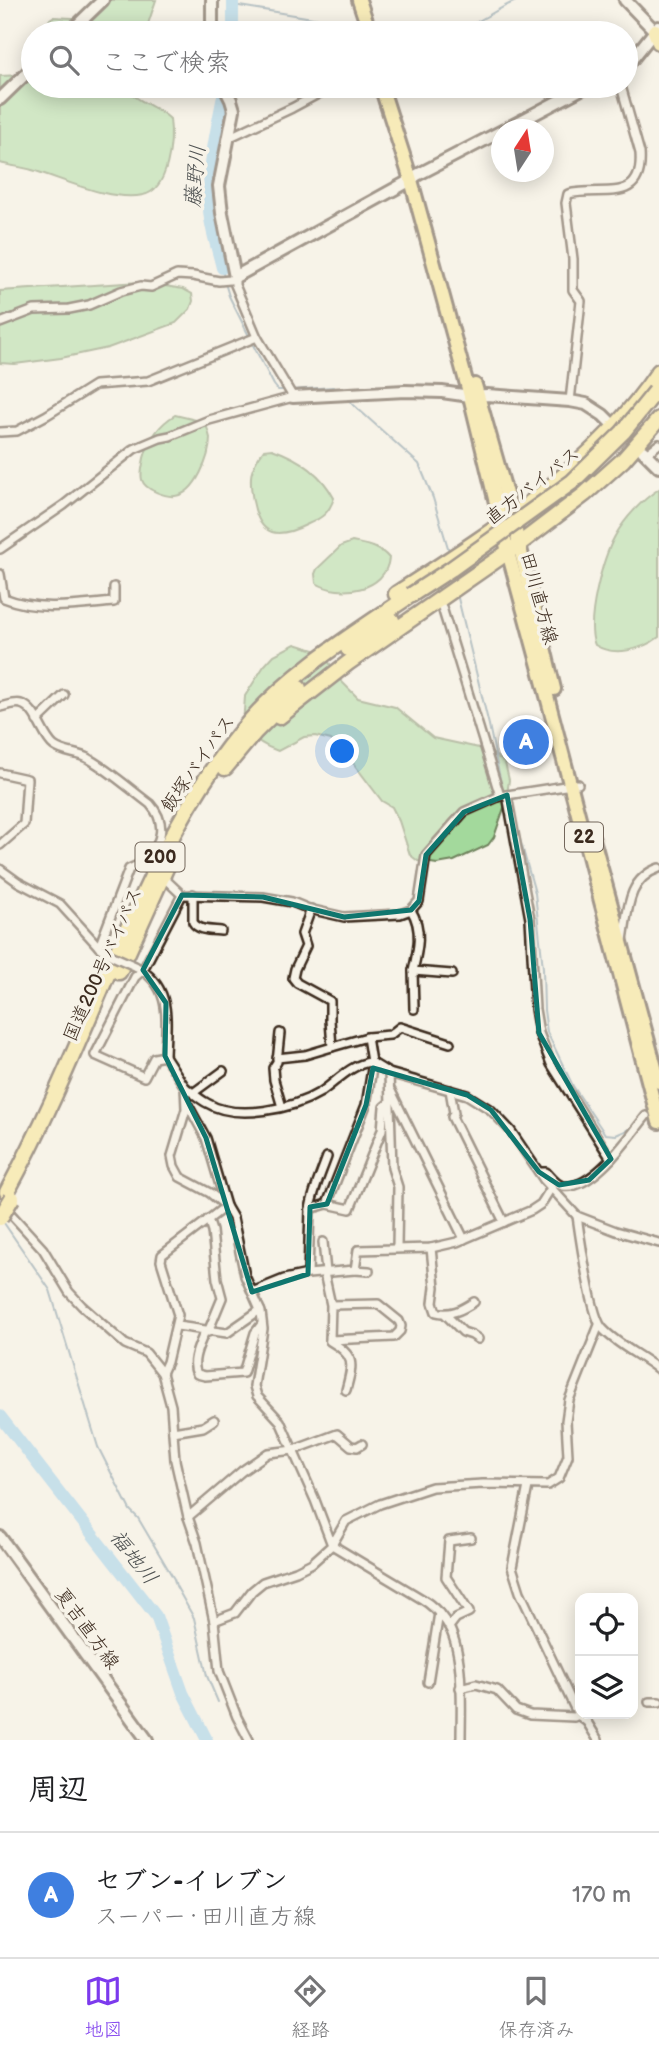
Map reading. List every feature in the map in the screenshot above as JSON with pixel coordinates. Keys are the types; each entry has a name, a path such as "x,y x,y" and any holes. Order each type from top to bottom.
{"highway":[{"path":"250,720 272,691 332,639 506,519 575,466 607,435 659,371"},
{"name":"直方バイパス","path":"414,599 508,541 580,488 630,438 658,393"},
{"path":"247,741 348,663 513,549 585,494 623,460 659,419"},
{"name":"飯塚バイパス","path":"154,871 182,816 208,775 250,720 327,652 414,599"},
{"name":"国道200号バイパス","path":"0,1218 5,1199 28,1172 69,1083 154,871 178,841 202,799 229,761 293,692 414,599"}],"main road":[{"path":"350,0 358,21"},
{"path":"359,0 366,21"},
{"name":"田川直方線","path":"385,98 414,177"},
{"name":"田川直方線","path":"392,98 506,519 655,1116"},
{"name":"田川直方線","path":"574,784 659,1083"}],"street":[{"path":"81,21 103,0"},
{"path":"212,0 212,21"},
{"path":"625,0 658,33 638,54"},
{"path":"0,100 21,79"},
{"path":"231,98 234,110 219,187 235,285 257,337 293,397"},
{"path":"230,137 311,98"},
{"path":"524,119 564,98"},
{"path":"570,401 581,300 573,290 573,259 566,203 568,194 578,191 627,189 637,177 641,163 640,153 624,98"},
{"path":"0,323 34,310 69,309 89,305 121,290 151,287 177,275 230,280 491,136"},
{"path":"0,432 17,431 95,385 148,381 257,337"},
{"path":"0,549 64,505 134,449 209,420 293,397 405,391 570,401 586,404 610,422"},
{"path":"659,444 645,453 659,467"},
{"path":"0,574 4,598 57,607 114,602 114,587"},
{"path":"440,601 503,796 530,919 539,1033 551,1064 611,1159"},
{"path":"37,720 64,695"},
{"path":"0,707 23,705 37,720 48,741 54,746 88,758 150,804 156,811 162,834 154,871"},
{"path":"0,773 27,779 24,824 0,845"},
{"path":"99,947 109,927 124,878 129,869 138,865 154,871 182,895 263,897 344,917 400,914 411,910 419,901 426,855 464,812 503,796 574,784"},
{"path":"622,947 629,898 646,872 659,868"},
{"path":"0,869 18,882 60,904 99,947 139,968 159,985 166,1003 165,1056 185,1087 206,1103 244,1112 282,1107 319,1093 357,1065 372,1063 389,1073 467,1095 491,1110 511,1131 551,1188 577,1216 659,1243"},
{"path":"193,894 195,926 221,932"},
{"path":"165,1056 154,1058 144,1077 95,1055 139,968 182,895"},
{"path":"311,909 302,934 306,946 293,978 297,983 330,1001 332,1047"},
{"path":"411,910 418,920 419,936 413,971 414,1009"},
{"path":"413,971 452,974"},
{"path":"277,1058 305,1055 367,1037 390,1035 400,1027 450,1043"},
{"path":"280,1033 273,1068 282,1107"},
{"path":"327,1204 366,1105 372,1063 367,1037"},
{"path":"194,1093 223,1071"},
{"path":"389,1073 392,1168 398,1187 397,1248"},
{"path":"185,1087 186,1109 172,1156 174,1166 180,1177 210,1193 226,1206"},
{"path":"389,1087 464,1238"},
{"path":"450,1090 454,1113 452,1117 504,1222"},
{"path":"186,1101 206,1138 226,1206 233,1218 245,1276 260,1310 262,1324 254,1386 257,1396 281,1421 332,1545 422,1599 439,1613 449,1627 457,1649 461,1740"},
{"path":"310,1209 327,1204 350,1209 382,1130 384,1107 390,1102"},
{"path":"539,1172 546,1172 559,1185 565,1187 589,1180 655,1116"},
{"path":"308,1274 312,1195 327,1157"},
{"path":"355,1270 358,1250 431,1248 464,1238 532,1210 541,1204 551,1188"},
{"path":"5,1199 43,1250 69,1292 125,1344 146,1353 163,1373 171,1406 175,1460 214,1621 219,1671 248,1740"},
{"path":"163,1373 178,1315 161,1261 162,1255 226,1206"},
{"path":"577,1216 599,1325 659,1370"},
{"path":"208,1219 222,1298 194,1363 197,1374 205,1376 243,1373 255,1333 262,1324"},
{"path":"323,1242 331,1305 330,1340"},
{"path":"431,1248 435,1287 433,1303 436,1312 446,1315 463,1332 478,1339"},
{"path":"252,1292 284,1279 308,1274 369,1271"},
{"path":"446,1315 474,1303"},
{"path":"330,1340 394,1337 401,1326 399,1321 378,1304 331,1305"},
{"path":"177,1326 227,1333 260,1310"},
{"path":"214,1621 235,1613 252,1591 264,1582 312,1563 332,1545 346,1521 380,1503 432,1487 483,1484 548,1485 559,1478 568,1456 566,1421 569,1400 599,1325"},
{"path":"330,1340 352,1359 353,1365 346,1390"},
{"path":"173,1432 203,1427 214,1420"},
{"path":"188,1517 242,1471 268,1453 294,1450 337,1434 351,1446 362,1444"},
{"path":"528,1486 512,1567 520,1592 575,1709"},
{"name":"夏吉直方線","path":"0,1537 147,1740"},
{"path":"449,1627 456,1618 469,1612 446,1577 449,1541 471,1538"},
{"path":"428,1682 439,1613"},
{"path":"460,1688 477,1684 497,1690 516,1710 530,1715 575,1716"},
{"path":"649,1702 659,1702"},
{"path":"582,1719 598,1740"}],"highlighted area":[{"path":"507,795 530,919 539,1033 611,1159 589,1180 559,1185 539,1172 491,1110 467,1095 373,1068 366,1105 327,1204 310,1207 308,1274 252,1292 206,1138 165,1056 166,1003 143,970 182,895 263,897 344,917 411,910 419,901 426,855 464,812"}],"green space":[{"path":"101,0 156,0 149,21 49,21 53,17 92,19 96,16"},
{"path":"21,75 21,98 138,98 159,111 170,119 171,139 164,175 159,184 143,195 117,195 0,163 0,76"},
{"path":"141,282 183,289 192,294 190,309 176,323 108,348 61,358 15,364 0,363 0,291"},
{"path":"175,415 205,422 210,438 204,464 195,482 183,494 171,496 147,487 141,475 152,439 159,428"},
{"path":"272,449 291,457 316,474 334,498 330,508 321,517 288,532 272,532 266,528 260,522 253,501 253,468 264,450"},
{"path":"659,489 659,637 628,650 603,649 595,645 592,621 605,559 624,523 640,504"},
{"path":"352,542 377,548 389,558 380,578 371,584 349,590 326,588 316,583 317,569 341,546"},
{"path":"295,644 324,653 337,677 358,698 395,707 433,738 488,750 505,763 509,780 506,802 494,837 488,845 454,861 437,864 418,861 410,855 392,807 382,801 347,755 331,740 315,736 304,737 278,751 250,734 243,726 245,696 274,655"}],"waterway":[{"name":"藤野川","path":"233,0 233,21"},
{"path":"479,21 518,0"},
{"path":"233,5 331,21"},
{"name":"藤野川","path":"222,268 211,225 209,194 213,147 223,98"},
{"path":"222,268 224,278"},
{"path":"225,283 250,338"},
{"path":"252,343 274,385 278,390 286,390"},
{"path":"291,390 333,387 337,390"},
{"path":"346,398 419,464 433,498 449,551"},
{"path":"457,594 503,793"},
{"path":"515,821 535,893 547,1032 573,1086 605,1134 616,1135 632,1128"},
{"path":"4,1223 50,1290 98,1447 130,1510 138,1518 194,1618 207,1676 218,1702"},
{"name":"福地川","path":"0,1416 156,1616 183,1693 207,1740"}],"place":[{"name":"セブン-イレブン","path":"526,742"}]}
